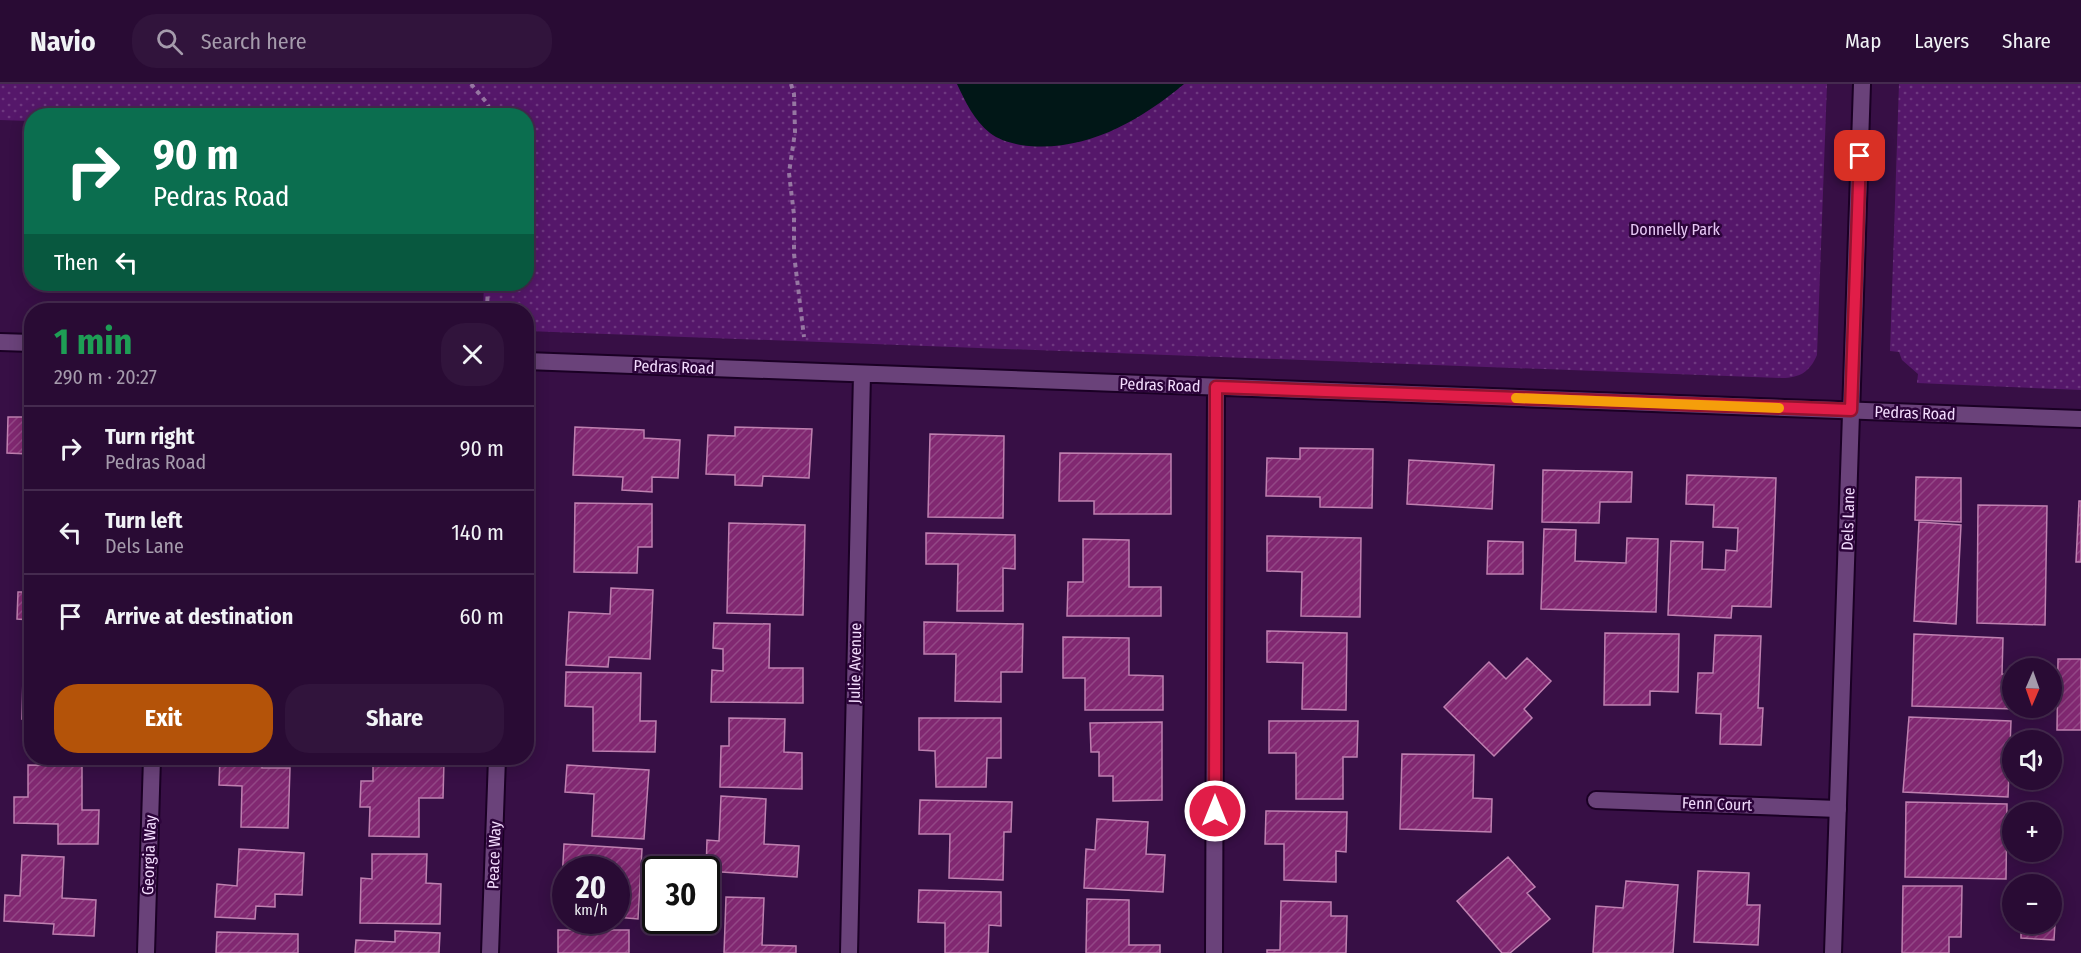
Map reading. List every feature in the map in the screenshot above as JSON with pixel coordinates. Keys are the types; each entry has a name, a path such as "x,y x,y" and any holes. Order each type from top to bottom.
{"street":[{"name":"Dels Lane","path":"1833,953 1862,84"},
{"path":"0,342 24,343"},
{"name":"Pedras Road","path":"534,361 2081,419"},
{"name":"Julie Avenue","path":"849,953 861,374"},
{"path":"1214,953 1216,387"},
{"name":"Georgia Way","path":"146,953 152,765"},
{"name":"Peace Way","path":"490,953 497,765"},
{"name":"Fenn Court","path":"1596,800 1838,809"}],"path":[{"path":"471,84 489,108"},
{"path":"791,84 794,94 795,132 789,173 794,215 794,254 804,336"}],"green space":[{"name":"Donnelly Park","path":"0,84 1827,84 1817,355 1811,366 1803,373 1794,377 1782,378 534,331 534,303 483,303 484,291 534,291 534,108 24,108 24,121 0,120"},
{"path":"1899,84 2081,84 2081,390 1917,383 1918,374 1902,360 1899,352 1890,351"}],"shaded area":[{"path":"957,84 1184,84 1132,121 1093,138 1051,146 1029,146 994,136 984,128 967,104"}],"building":[{"path":"8,417 24,417 24,454 7,453"},
{"path":"575,427 644,430 644,438 680,440 678,478 652,477 652,492 622,490 623,477 573,475"},
{"path":"735,427 812,429 809,478 763,476 762,486 735,485 735,475 706,474 708,435 735,436"},
{"path":"930,434 1004,436 1003,518 928,517"},
{"path":"1300,448 1373,449 1372,508 1320,507 1320,497 1266,496 1267,458 1300,459"},
{"path":"1060,453 1171,454 1171,514 1094,514 1094,501 1059,501"},
{"path":"1409,460 1494,465 1492,509 1407,504"},
{"path":"1543,470 1632,472 1631,502 1600,502 1599,523 1542,522"},
{"path":"1687,475 1776,478 1771,607 1732,606 1731,618 1668,615 1671,541 1703,542 1702,569 1725,570 1726,550 1737,551 1738,528 1713,527 1714,505 1686,504"},
{"path":"1916,477 1961,478 1961,522 1915,520"},
{"path":"2079,501 2081,501 2081,562 2076,562"},
{"path":"575,503 652,504 652,547 638,547 637,573 574,572"},
{"path":"1978,505 2047,506 2045,625 1977,623"},
{"path":"1919,522 1961,525 1956,624 1914,621"},
{"path":"729,523 805,525 803,615 727,613"},
{"path":"1544,529 1576,530 1575,561 1626,563 1627,538 1658,539 1656,612 1541,609"},
{"path":"926,533 1015,535 1015,569 1003,568 1003,611 957,611 958,564 926,564"},
{"path":"1267,536 1361,538 1360,617 1301,616 1302,572 1267,571"},
{"path":"1083,539 1129,540 1129,587 1161,587 1161,616 1067,616 1068,582 1083,582"},
{"path":"1488,541 1523,542 1523,574 1487,574"},
{"path":"611,588 653,590 650,659 609,657 608,667 566,665 569,612 610,614"},
{"path":"18,592 24,592 24,620 17,619"},
{"path":"924,622 1023,624 1022,672 1001,672 1001,702 955,701 956,654 924,654"},
{"path":"714,623 770,624 769,668 803,668 803,703 711,702 712,670 723,671 723,649 713,648"},
{"path":"1267,631 1347,633 1346,710 1302,709 1303,663 1267,662"},
{"path":"1605,633 1679,634 1678,692 1650,691 1650,705 1604,705"},
{"path":"1914,634 2003,638 2002,709 1912,706"},
{"path":"1715,635 1761,636 1758,708 1763,708 1761,745 1720,744 1721,714 1696,713 1698,673 1713,673"},
{"path":"1063,637 1129,638 1129,675 1163,676 1163,710 1085,710 1085,678 1063,678"},
{"path":"1527,658 1551,681 1524,709 1532,718 1494,756 1444,707 1489,662 1506,679"},
{"path":"2062,659 2081,659 2081,730 2057,730 2057,718 2062,718"},
{"path":"566,672 641,673 640,721 656,721 655,752 593,751 593,707 565,706"},
{"path":"23,675 24,675 24,719 22,719"},
{"path":"1909,717 2011,721 2011,730 2002,730 2002,790 2008,790 2008,797 1903,792"},
{"path":"729,718 785,719 784,752 802,753 802,789 720,787 721,746 729,746"},
{"path":"919,718 1001,718 1001,758 987,758 986,787 936,787 935,751 919,750"},
{"path":"1269,721 1358,721 1357,757 1343,757 1343,799 1296,799 1296,753 1269,753"},
{"path":"1162,722 1162,800 1113,801 1113,776 1099,776 1099,752 1091,752 1090,723"},
{"path":"1402,754 1474,755 1473,798 1492,799 1491,832 1400,829"},
{"path":"28,765 82,766 82,810 99,810 98,844 58,844 58,824 14,823 14,797 28,797"},
{"path":"220,765 262,765 262,768 290,768 288,828 241,827 242,786 219,785"},
{"path":"373,765 444,765 443,798 419,798 419,837 369,836 370,807 360,807 361,781 373,781"},
{"path":"567,765 649,770 644,839 592,836 594,794 565,792"},
{"path":"721,796 766,799 764,844 799,846 797,877 720,872 720,856 706,856 707,840 719,841"},
{"path":"920,800 1012,802 1011,832 1004,832 1003,880 949,878 950,834 919,834"},
{"path":"1906,802 2002,804 2002,862 2006,862 2006,874 2002,874 2002,879 1905,877"},
{"path":"1266,811 1347,812 1346,852 1336,851 1336,882 1284,880 1284,844 1265,844"},
{"path":"1097,819 1148,822 1146,854 1165,855 1163,892 1084,888 1086,849 1095,850"},
{"path":"564,844 642,849 638,919 630,918 630,856 563,856"},
{"path":"239,849 304,853 302,895 275,894 275,907 256,906 255,919 215,917 217,884 237,886"},
{"path":"372,854 427,854 426,883 441,884 440,924 360,923 361,878 372,879"},
{"path":"22,855 64,857 62,898 96,900 94,936 53,934 54,924 4,921 5,895 20,896"},
{"path":"1508,857 1535,887 1527,893 1550,919 1510,953 1502,953 1457,901"},
{"path":"1698,871 1749,873 1747,905 1760,905 1758,945 1694,942"},
{"path":"1626,881 1678,885 1673,953 1593,953 1596,906 1623,908"},
{"path":"1903,886 1962,886 1961,937 1949,937 1949,953 1902,953"},
{"path":"919,890 1001,892 1001,926 989,925 988,953 945,953 945,923 918,922"},
{"path":"726,897 764,898 762,945 796,946 796,953 724,953"},
{"path":"1087,899 1129,900 1129,945 1160,945 1160,953 1086,953"},
{"path":"1281,901 1331,902 1331,916 1347,916 1346,953 1267,953 1267,950 1280,950"},
{"path":"395,931 440,933 439,953 355,953 356,940 395,942"},
{"path":"217,932 298,934 298,953 216,953"},
{"path":"558,934 629,934 629,953 558,953"},
{"path":"2021,934 2054,934 2054,940 2021,938"}],"slow traffic":[{"path":"1516,398 1779,408"}],"route":[{"path":"1215,811 1216,387 1851,410 1860,156"}]}
